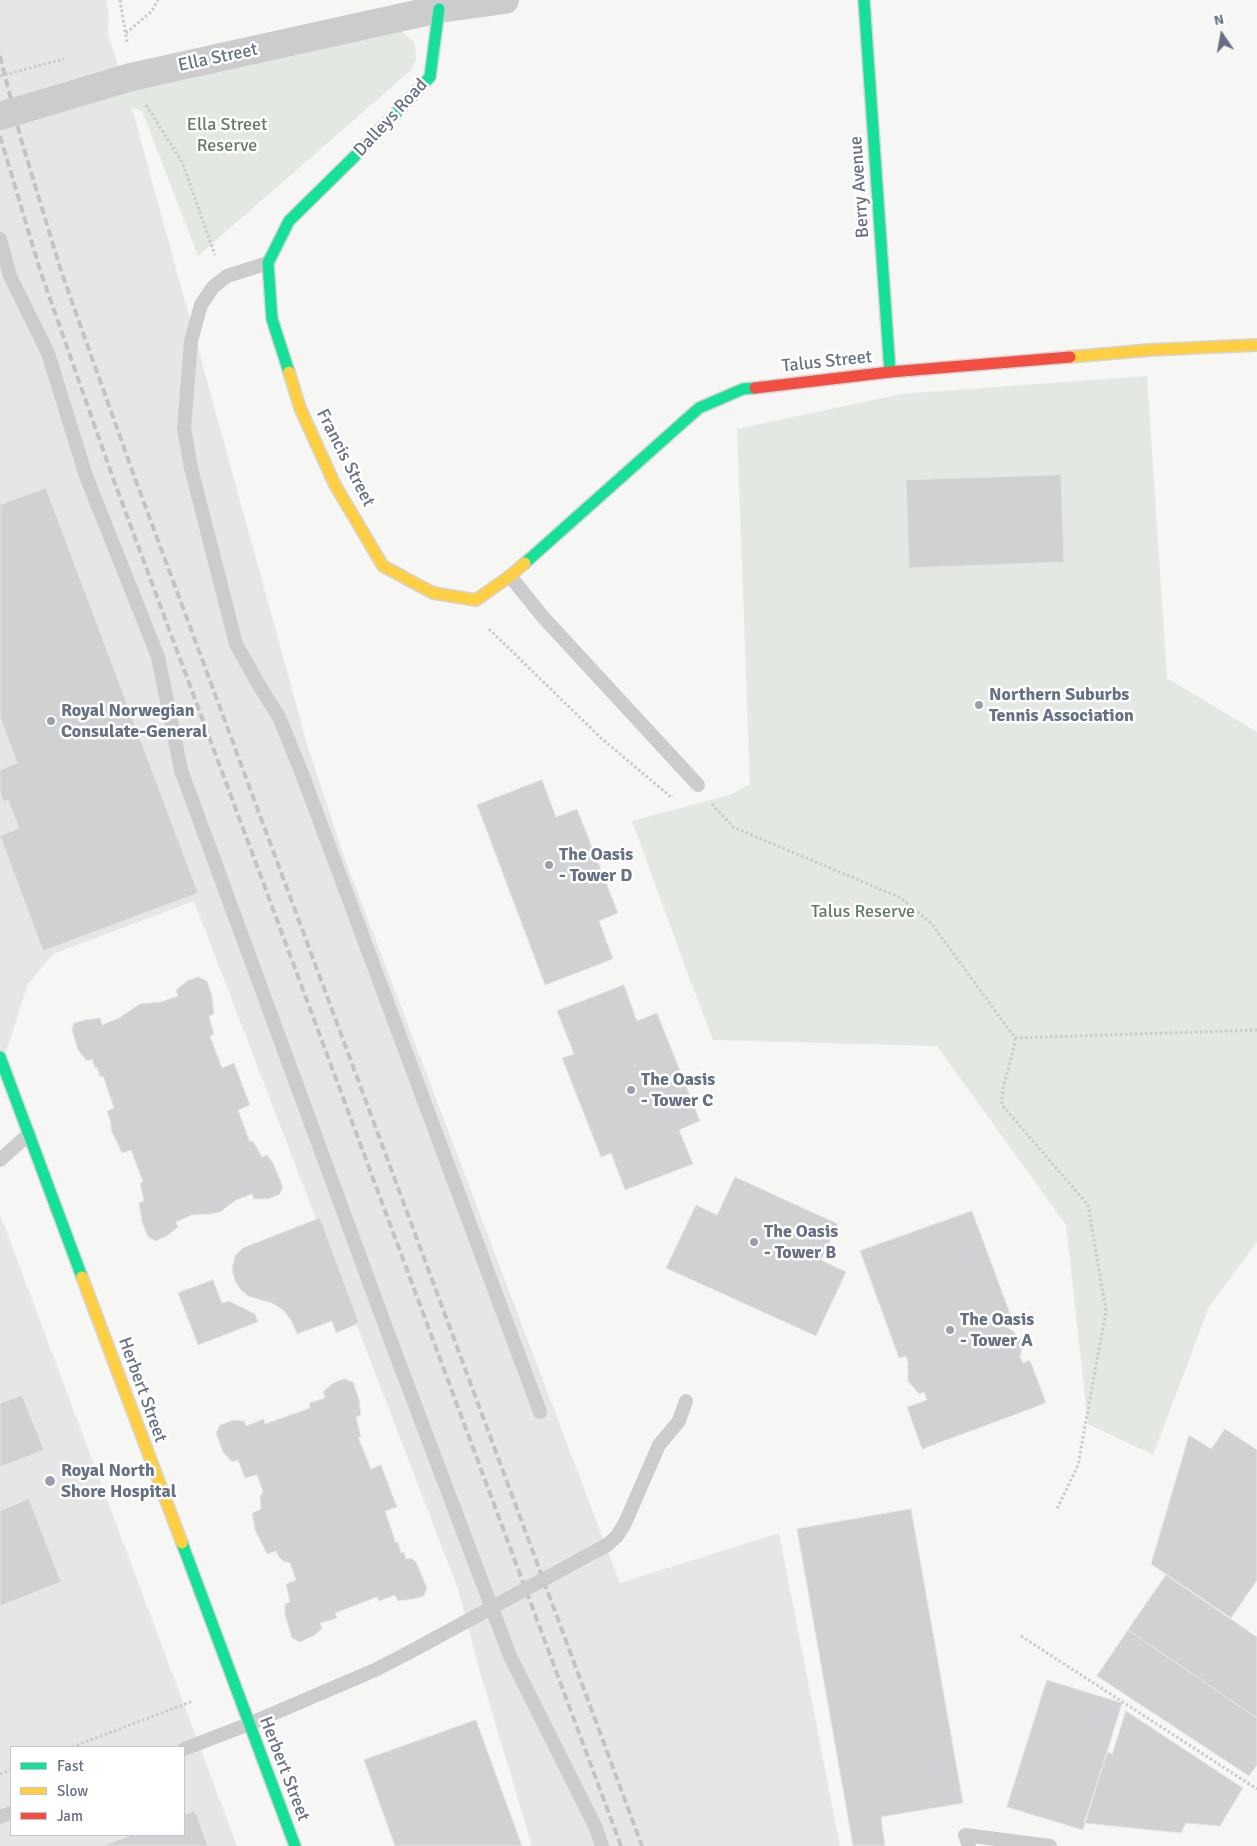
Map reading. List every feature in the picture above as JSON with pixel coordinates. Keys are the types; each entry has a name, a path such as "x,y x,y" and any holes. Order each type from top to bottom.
{"street":[{"path":"439,9 505,0"},
{"name":"Berry Avenue","path":"864,0 890,372"},
{"name":"Ella Street","path":"0,116 136,87 439,9"},
{"name":"Dalleys Road","path":"268,263 289,220 357,154 430,76 439,9"},
{"name":"Francis Street","path":"268,263 272,319 300,408 335,485 383,566 433,592 476,600"},
{"name":"Talus Street","path":"476,600 510,576 699,408 743,389 890,372 1149,350 1257,344"},
{"name":"Herbert Street","path":"0,1057 295,1846"}],"lane":[{"path":"0,239 10,276 48,353 86,476 158,657 181,770 389,1336 510,1656 596,1828 602,1846"},
{"path":"268,263 227,276 213,286 201,305 191,341 184,428 191,468 236,644 279,717 301,771 540,1412"},
{"path":"510,576 544,617 698,785"},
{"path":"0,1160 29,1134"},
{"path":"185,1749 249,1724 376,1670 607,1545 617,1536 625,1523 659,1445 679,1421 686,1401"},
{"path":"969,1846 965,1836 1050,1846"}],"path":[{"path":"120,0 127,42"},
{"path":"126,32 152,11 158,0"},
{"path":"0,76 64,59"},
{"path":"136,87 182,162 216,260"},
{"path":"476,600 487,627 600,738 671,797 680,798"},
{"path":"698,785 717,810 734,827 901,898 931,923 1015,1038 1014,1052 1002,1091 1002,1106 1088,1204 1106,1311 1078,1465 1057,1509"},
{"path":"1015,1038 1257,1030"},
{"path":"1021,1636 1257,1789"},
{"path":"75,1746 194,1701"}],"shaded area":[{"path":"0,0 106,0 109,14 108,34 136,123 307,744 343,854 620,1583 779,1533 840,1846 532,1846 480,1672 458,1589 194,901 53,954 28,984 0,1070"},
{"name":"Royal North Shore Hospital","path":"0,1214 237,1846 0,1846"}],"green space":[{"name":"Ella Street Reserve","path":"386,30 402,31 415,43 416,60 410,71 198,256 142,111 100,96"},
{"name":"Talus Reserve","path":"1147,376 1167,678 1257,732 1257,1242 1209,1307 1153,1455 1088,1424 1066,1225 937,1046 713,1040 632,821 730,795 750,784 737,429 901,394"}],"building":[{"path":"1061,475 1064,562 909,568 906,480"},
{"path":"46,488 198,893 43,951 0,836 19,828 8,800 4,802 0,792 0,770 17,763 0,717 0,505"},
{"name":"The Oasis - Tower D","path":"542,780 556,817 577,809 618,913 599,921 613,959 545,985 477,805"},
{"path":"199,977 207,981 212,996 214,1014 209,1016 214,1035 210,1036 222,1068 234,1063 250,1105 238,1110 250,1142 253,1141 262,1157 267,1155 273,1163 283,1187 280,1194 268,1199 254,1199 252,1194 236,1200 220,1212 192,1215 176,1222 178,1227 156,1241 148,1237 142,1222 139,1203 144,1201 140,1183 143,1182 131,1150 122,1153 111,1130 107,1111 114,1108 103,1076 100,1077 92,1059 87,1061 78,1050 72,1030 74,1023 100,1018 102,1025 119,1018 140,1004 161,1002 178,996 176,990 187,981"},
{"name":"The Oasis - Tower C","path":"624,985 637,1021 657,1013 700,1121 679,1130 693,1164 625,1190 611,1153 601,1157 562,1058 574,1054 557,1011"},
{"name":"The Oasis - Tower B","path":"735,1177 838,1224 821,1260 846,1272 816,1336 666,1268 696,1205 717,1215"},
{"name":"The Oasis - Tower A","path":"972,1211 1012,1319 1005,1322 1007,1327 1020,1339 1022,1347 1020,1357 1023,1363 1030,1360 1046,1403 922,1449 907,1407 927,1400 924,1392 919,1394 908,1381 908,1362 906,1356 899,1358 860,1251"},
{"path":"320,1218 359,1323 336,1333 332,1321 297,1334 291,1320 283,1310 272,1303 248,1296 241,1290 235,1281 232,1269 235,1256 243,1248"},
{"path":"213,1280 222,1303 229,1301 255,1314 258,1322 198,1345 178,1293"},
{"path":"345,1379 353,1382 359,1400 361,1415 356,1417 361,1437 358,1437 371,1469 381,1465 397,1507 385,1511 396,1543 398,1542 401,1553 404,1552 406,1559 411,1558 416,1562 427,1588 424,1596 413,1599 398,1601 395,1595 379,1601 377,1597 335,1613 337,1618 320,1623 322,1629 300,1642 292,1638 285,1615 285,1604 290,1602 286,1584 296,1580 290,1563 283,1561 276,1551 267,1554 255,1530 252,1513 261,1509 260,1497 263,1491 257,1475 245,1478 238,1460 232,1462 223,1452 216,1433 220,1425 234,1420 244,1421 246,1426 264,1419 265,1424 310,1408 309,1403 325,1398 323,1392 333,1383"},
{"path":"22,1395 44,1450 0,1467 0,1404"},
{"path":"1225,1429 1257,1450 1257,1580 1231,1618 1151,1564 1189,1435 1211,1449"},
{"path":"29,1499 61,1582 0,1606 0,1511"},
{"path":"911,1509 963,1803 881,1817 885,1846 853,1846 797,1529"},
{"path":"1166,1575 1257,1637 1257,1718 1128,1630"},
{"path":"1128,1630 1257,1718 1257,1765 1249,1776 1097,1676"},
{"path":"1047,1680 1122,1703 1083,1830 1007,1807"},
{"path":"1126,1711 1243,1788 1220,1826 1186,1823 1181,1833 1084,1823 1107,1752 1112,1754"},
{"path":"476,1720 522,1846 395,1846 364,1760"},
{"path":"195,1811 208,1846 102,1846 129,1836 185,1836 185,1815"}],"railway":[{"path":"0,56 21,139 61,271 133,473 642,1846"},
{"path":"0,136 40,270 114,481 621,1846"}],"traffic: fast":[{"path":"864,0 890,372"},
{"path":"289,372 272,319 268,263 289,221 357,154 430,77 439,9"},
{"path":"525,563 699,408 743,389 755,388"},
{"path":"0,1057 82,1277"},
{"path":"182,1543 295,1846"}],"traffic: slow":[{"path":"1070,357 1149,350 1257,345"},
{"path":"289,372 300,408 335,485 383,566 433,593 476,600 525,563"},
{"path":"82,1277 182,1543"}],"traffic: jam":[{"path":"755,388 890,372 1070,357"}],"place":[{"name":"Northern Suburbs Tennis Association","path":"979,705"},
{"name":"Royal Norwegian Consulate-General","path":"51,721"},
{"name":"The Oasis - Tower D","path":"549,865"},
{"name":"The Oasis - Tower C","path":"631,1090"},
{"name":"The Oasis - Tower B","path":"754,1242"},
{"name":"The Oasis - Tower A","path":"950,1330"},
{"name":"Royal North Shore Hospital","path":"50,1481"}]}
